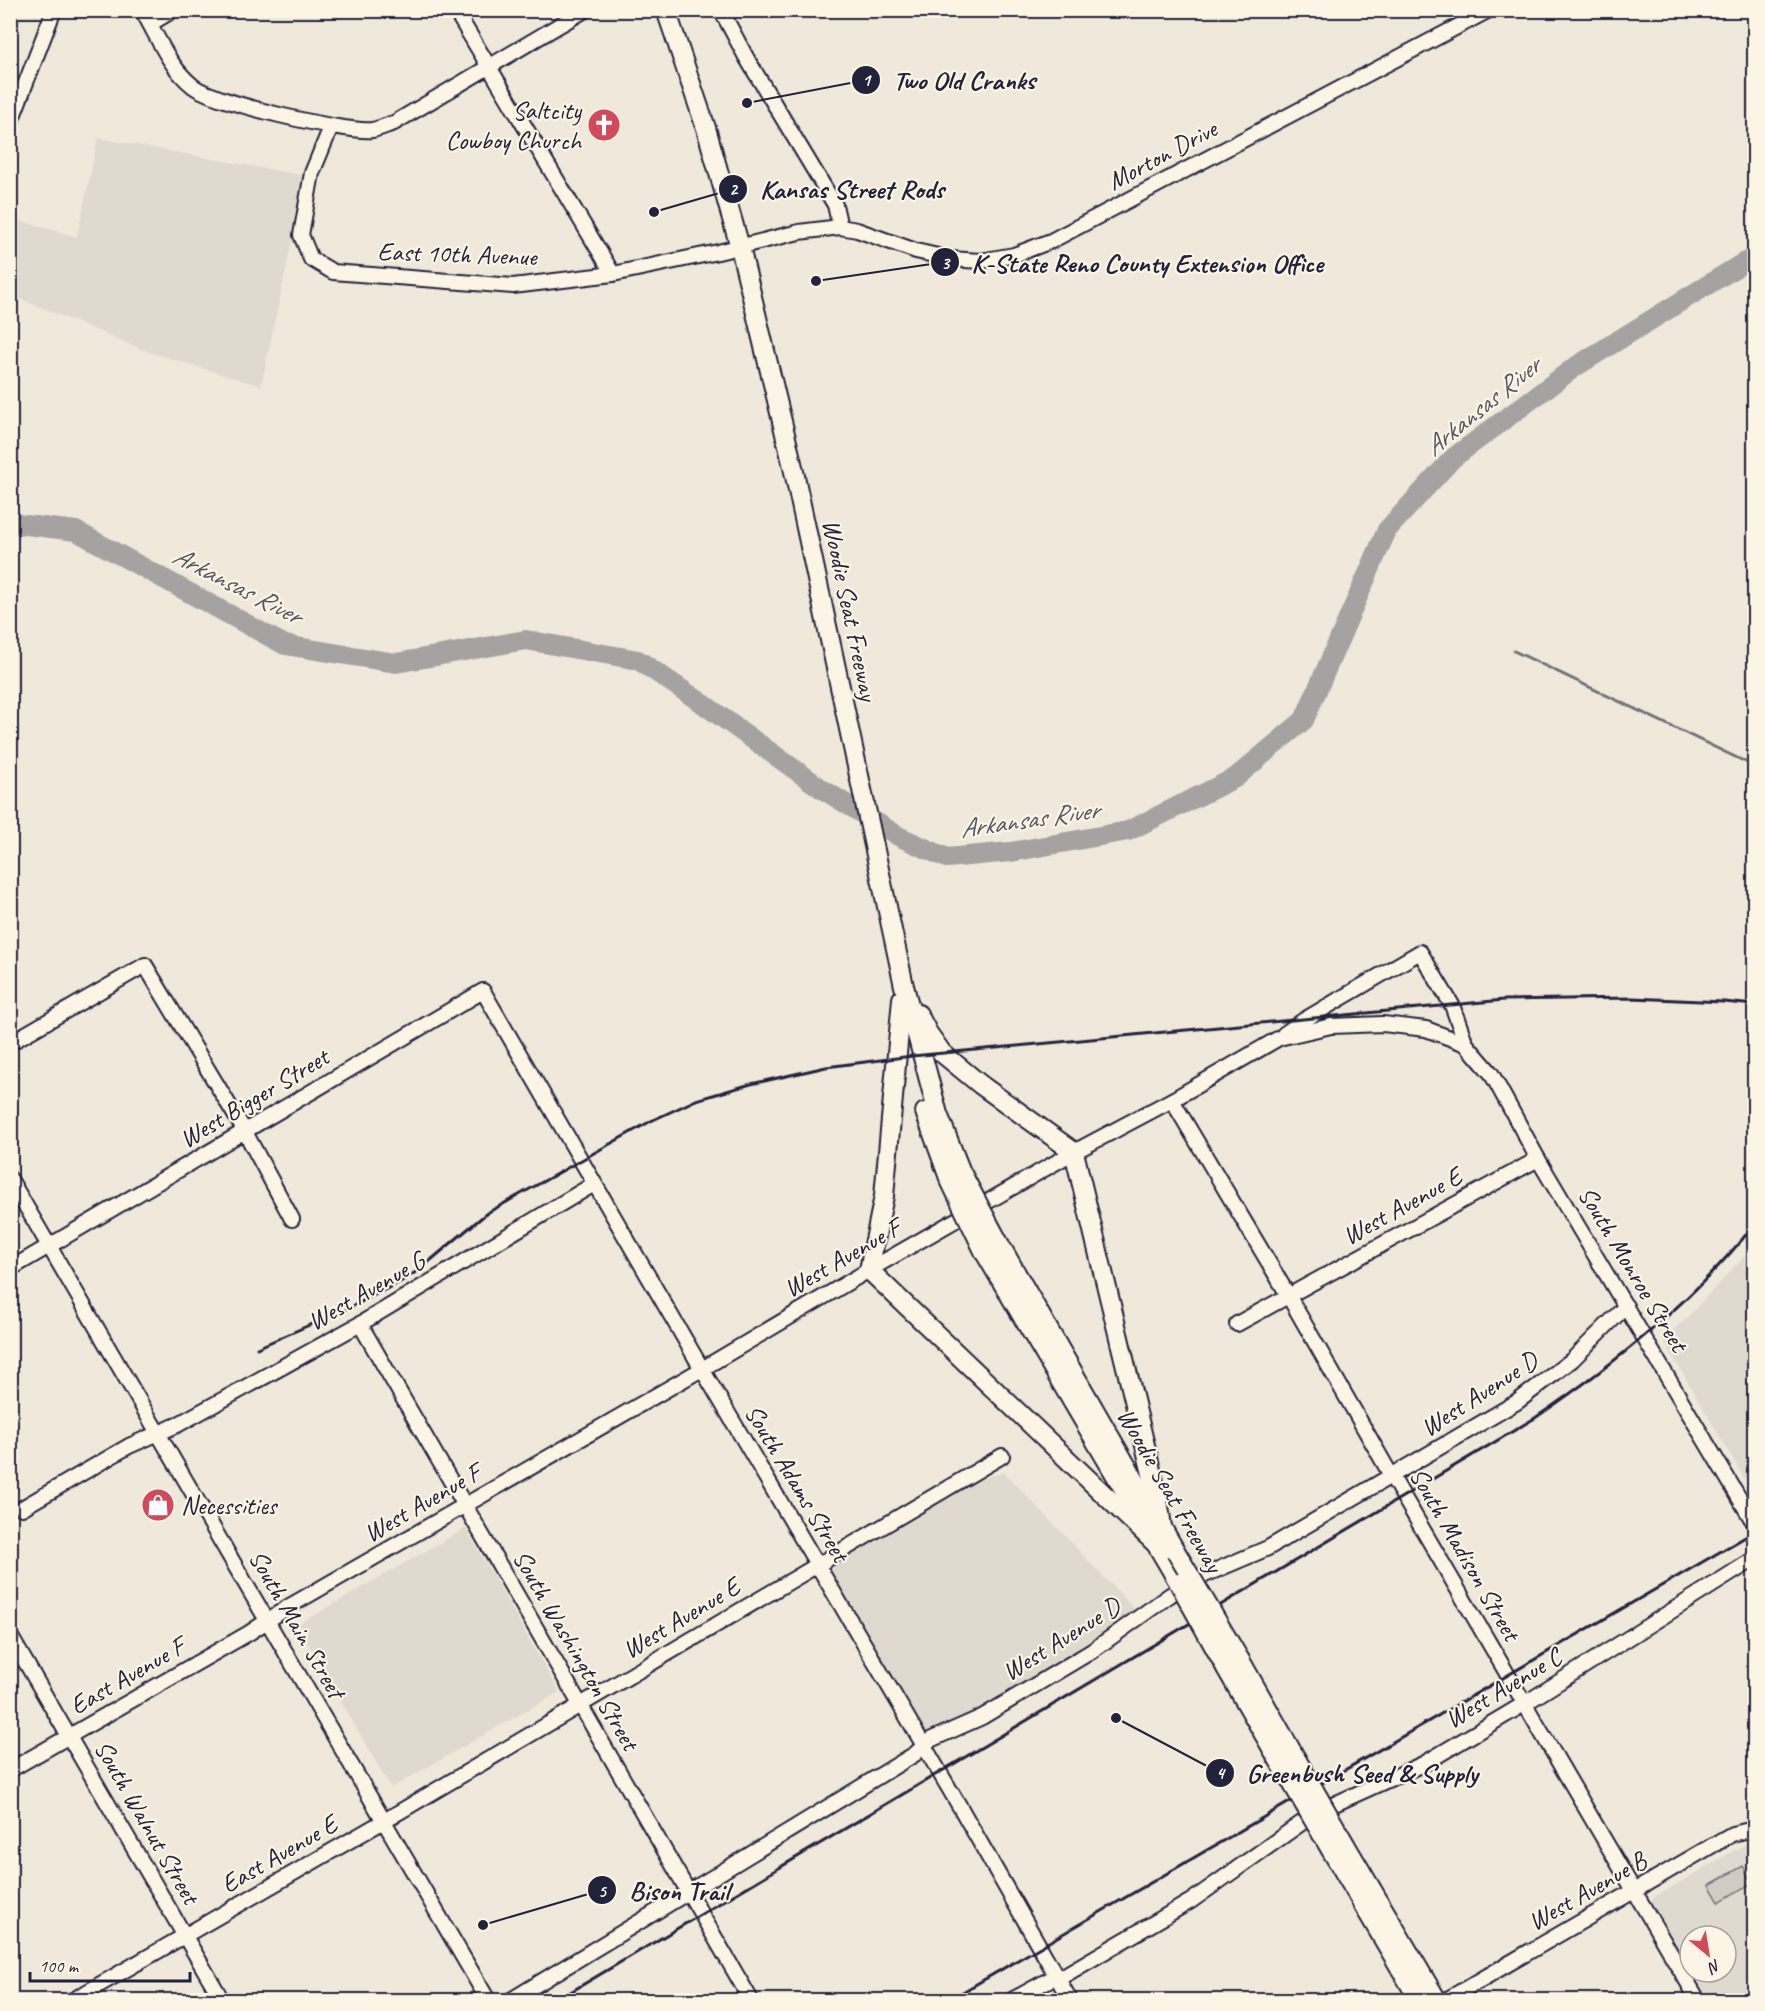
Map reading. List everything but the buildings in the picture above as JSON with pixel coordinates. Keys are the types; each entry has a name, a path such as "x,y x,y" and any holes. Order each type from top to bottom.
{"main road":[{"name":"Woodie Seat Freeway","path":"666,10 706,128 740,247 793,466 900,966 912,1056 925,1112 992,1249 1411,1972 1437,2001"},
{"path":"904,986 928,1033 942,1053 981,1085 1074,1152 1158,1499 1158,1535"},
{"path":"904,986 884,1196 869,1270 1158,1535"},
{"name":"Woodie Seat Freeway","path":"1411,1972 1419,2001"}],"street":[{"path":"10,124 54,10"},
{"path":"142,10 176,70 195,88 223,100 331,127 372,130 393,123 585,10"},
{"path":"150,24 174,10"},
{"path":"455,10 613,274"},
{"path":"721,10 746,57 835,205 840,227"},
{"name":"Morton Drive","path":"840,227 857,230 916,251 951,259 980,261 1014,255 1051,241 1489,10"},
{"name":"East 10th Avenue","path":"331,127 312,173 301,235 311,259 333,272 513,286 613,274 799,232 840,227"},
{"path":"1280,1038 1304,1020 1420,952 1452,1005 1466,1044"},
{"path":"10,1043 145,965 244,1130 292,1219"},
{"name":"West Bigger Street","path":"10,1269 483,991"},
{"name":"South Adams Street","path":"483,991 1070,2001"},
{"name":"West Avenue F","path":"267,1621 1074,1152 1172,1100 1280,1038 1331,1026 1383,1024 1426,1029 1466,1044"},
{"name":"South Monroe Street","path":"1466,1044 1491,1072 1538,1158 1755,1523"},
{"name":"South Madison Street","path":"1172,1100 1288,1295 1698,2001"},
{"name":"West Avenue E","path":"1237,1324 1538,1158"},
{"name":"South Main Street","path":"10,1179 488,2001"},
{"name":"West Avenue G","path":"22,1508 129,1446 177,1425 360,1324 594,1184"},
{"name":"West Avenue D","path":"511,2001 915,1754 930,1740 982,1717 1092,1651 1170,1595 1200,1577 1268,1548 1517,1402 1572,1360 1626,1306"},
{"name":"South Washington Street","path":"360,1324 751,2001"},
{"name":"West Avenue E","path":"384,1821 1002,1456"},
{"name":"West Avenue C","path":"1012,2001 1057,1978 1191,1901 1317,1812 1425,1763 1524,1704 1755,1559"},
{"name":"East Avenue F","path":"10,1770 267,1621"},
{"name":"South Walnut Street","path":"11,1637 222,2001"},
{"name":"East Avenue E","path":"73,2001 384,1821"},
{"name":"West Avenue B","path":"1446,2001 1732,1834 1755,1828"}],"shaded area":[{"path":"98,138 306,176 261,386 149,352 11,295 10,218 77,237"},
{"path":"1754,1246 1754,1495 1662,1338 1684,1321"},
{"path":"1004,1472 1138,1613 1100,1642 993,1704 927,1738 826,1565 966,1484"},
{"path":"466,1528 559,1692 391,1788 297,1625"},
{"path":"1754,1839 1754,2000 1707,2000 1697,1984 1738,1984 1738,1924 1678,1924 1678,1950 1650,1902 1653,1898"},
{"path":"1743,1866 1752,1883 1719,1902 1709,1885"}],"waterway":[{"name":"Arkansas River","path":"10,523 76,531 285,645 396,663 526,640 638,660 822,789 900,837 947,858 1011,852 1128,831 1235,778 1304,720 1387,530 1453,458 1575,367 1743,263 1754,259"},
{"path":"1514,651 1754,766"}],"railway":[{"path":"257,1348 355,1305 400,1282 419,1270 487,1213 651,1121 696,1100 751,1084 826,1067 912,1056 1504,1000 1632,998 1754,1005"},
{"path":"557,2000 1535,1418 1624,1353 1652,1329 1705,1279 1754,1225"},
{"path":"949,2000 1754,1532"}],"place":[{"name":"Two Old Cranks","path":"747,103"},
{"name":"Saltcity Cowboy Church","path":"604,125"},
{"name":"Kansas Street Rods","path":"654,212"},
{"name":"K-State Reno County Extension Office","path":"816,281"},
{"name":"Necessities","path":"158,1505"},
{"name":"Greenbush Seed & Supply","path":"1116,1718"},
{"name":"Bison Trail","path":"483,1925"}]}
